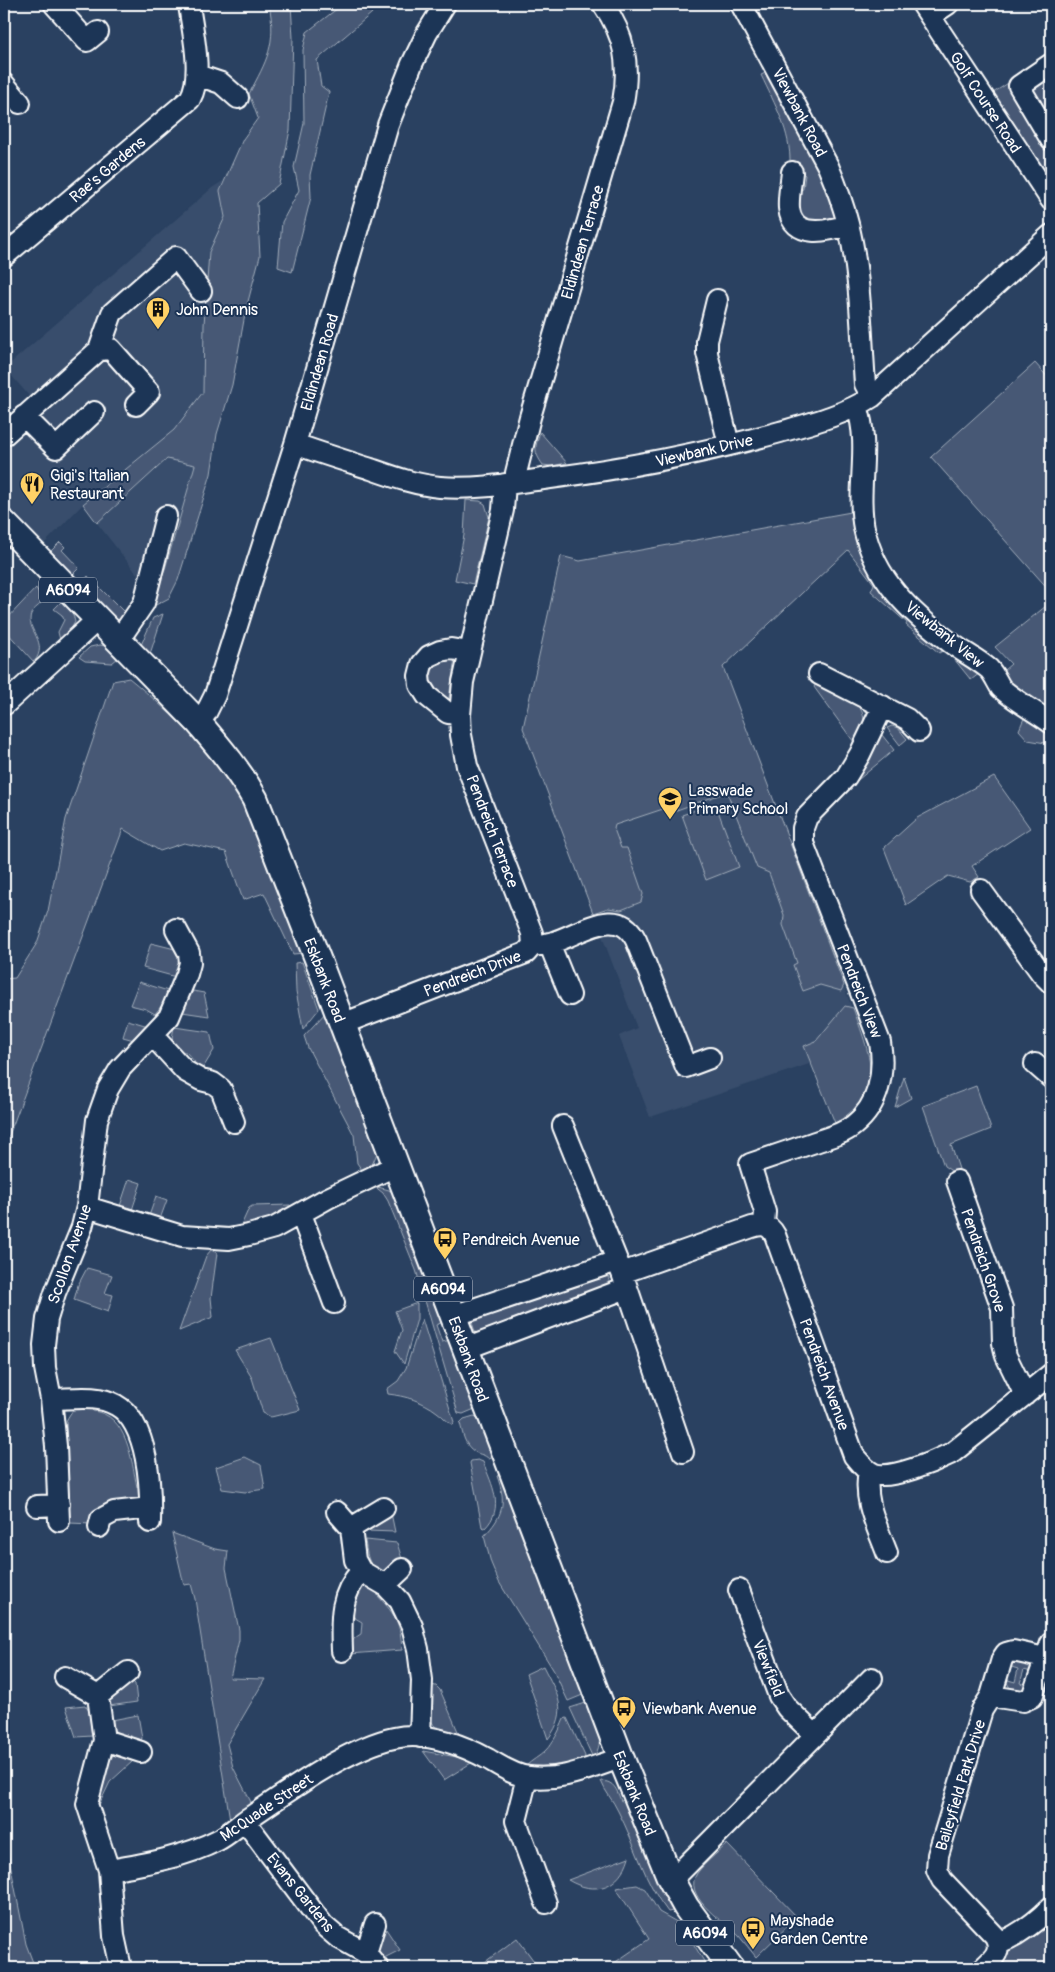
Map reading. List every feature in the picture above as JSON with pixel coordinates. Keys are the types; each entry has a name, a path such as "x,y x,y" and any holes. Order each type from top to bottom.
{"main road":[{"name":"A6094","path":"4,523 126,649"},
{"name":"Eskbank Road","path":"126,649 198,722 244,778 255,799 621,1758 670,1878 686,1907 731,1968"}],"street":[{"path":"54,4 87,41 98,32"},
{"name":"Rae's Gardens","path":"4,256 190,99 195,91 198,75 189,4"},
{"name":"Eldindean Road","path":"198,722 206,713 215,695 295,444 388,124 412,64 427,33 445,4"},
{"name":"Eldindean Terrace","path":"511,483 516,472 530,417 627,84 623,42 615,21 603,4"},
{"name":"Viewbank Road","path":"741,4 828,166 848,225 858,290 865,384 864,402"},
{"path":"926,10 948,4"},
{"name":"Golf Course Road","path":"926,10 1051,200"},
{"path":"1051,64 1019,86 1051,140"},
{"path":"198,75 221,83 238,98"},
{"path":"4,84 20,103"},
{"path":"794,179 789,209 794,221 802,228 813,232 848,225"},
{"name":"Viewbank Drive","path":"295,444 414,484 441,487 511,483 626,468 685,456 818,421 864,402 1051,235"},
{"path":"4,436 98,350 112,313 176,257 201,290"},
{"path":"719,308 707,341 707,353 729,445"},
{"path":"98,350 111,349 150,392 136,405"},
{"name":"Viewbank View","path":"864,402 862,424 862,511 870,550 879,570 890,588 919,618 996,665 1002,688 1051,723"},
{"path":"24,416 56,448 94,412"},
{"name":"Pendreich Terrace","path":"511,483 463,682 460,715 461,735 468,766 532,933 541,944 570,995"},
{"path":"126,649 144,603 166,516"},
{"path":"4,705 97,620"},
{"path":"460,715 448,713 427,696 420,685 419,676 422,664 429,656 451,649 469,652"},
{"path":"819,674 907,719 919,731"},
{"name":"Pendreich View","path":"764,1224 765,1212 748,1157 842,1133 863,1117 873,1102 880,1084 883,1056 880,1042 803,843 803,828 807,817 846,777 860,754 883,706"},
{"path":"980,890 1042,974 1051,983"},
{"name":"Pendreich Drive","path":"342,1024 526,953 541,944 607,922 622,924 633,933 686,1067 710,1058"},
{"name":"Scollon Avenue","path":"37,1506 59,1513 56,1446 51,1399 45,1368 44,1345 47,1319 55,1293 82,1228 87,1207 97,1120 108,1089 120,1069 169,1017 181,992 190,963 189,953 176,929"},
{"path":"153,1036 185,1072 201,1080 213,1083 221,1089 234,1122"},
{"path":"1035,1064 1051,1079"},
{"path":"563,1126 622,1274 683,1452"},
{"path":"87,1207 182,1236 229,1239 274,1228 328,1198 395,1166"},
{"name":"Pendreich Grove","path":"956,1181 1002,1308 1003,1343 1006,1356 1025,1396"},
{"path":"300,1214 326,1296"},
{"path":"453,1316 622,1274 764,1224"},
{"name":"Pendreich Avenue","path":"764,1224 771,1228 775,1235 854,1456 869,1471"},
{"path":"465,1349 622,1274"},
{"path":"887,1553 867,1501 866,1482 869,1471 876,1475 891,1474 952,1453 1051,1374"},
{"path":"51,1399 91,1398 116,1405 136,1425 144,1454 150,1494 150,1515 114,1512 101,1519 99,1527"},
{"path":"351,1528 384,1508"},
{"path":"337,1512 351,1528 355,1560 361,1571 385,1585 400,1601 412,1626 418,1649 422,1680 420,1737"},
{"path":"385,1585 402,1569"},
{"path":"342,1651 341,1614 343,1603 353,1581 361,1571"},
{"name":"Viewfield","path":"739,1590 779,1696 787,1708 815,1735"},
{"name":"Baileyfield Park Drive","path":"991,1696 1022,1701 1029,1700 1032,1697 1048,1651 1013,1651 1006,1653 1002,1659 991,1696 982,1710 937,1863 937,1870 942,1880 995,1936 999,1943"},
{"path":"98,1696 128,1672"},
{"path":"65,1677 98,1696"},
{"path":"670,1878 681,1871 872,1678"},
{"path":"98,1696 104,1740 87,1804 109,1870 114,1936 121,1968"},
{"name":"McQuade Street","path":"109,1870 179,1855 219,1840 305,1781 354,1753 393,1738 420,1737 466,1748 527,1777 558,1778 621,1758"},
{"path":"104,1740 141,1752"},
{"path":"527,1777 516,1821 548,1892"},
{"name":"Evans Gardens","path":"245,1821 323,1925 372,1961 375,1924"},
{"path":"983,1968 998,1952 999,1943 1010,1939 1036,1921 1051,1907"}],"shaded area":[{"path":"269,4 291,4 293,38 290,130 279,184 257,203 260,256 246,309 232,385 217,434 211,474 178,580 169,598 152,607 153,594 165,569 195,465 167,459 97,523 83,504 174,430 203,392 204,325 209,252 225,217 220,191 243,139 258,118 249,94 269,51 272,30"},
{"path":"343,4 369,4 372,13 317,60 321,86 329,92 310,175 311,197 292,272 278,267 282,222 299,190 294,167 304,123 303,50 307,32"},
{"path":"1051,55 1051,184 993,93"},
{"path":"770,71 822,169 836,211 835,218 830,223 804,225 794,192 803,189 805,175 790,164 790,152 785,130 761,75"},
{"path":"223,181 220,191 225,217 209,252 204,325 203,392 174,430 83,504 40,548 4,508 4,422 30,397 5,368 212,188"},
{"path":"1035,363 1051,381 1051,592 931,457"},
{"path":"540,432 567,463 551,466 543,465 536,449"},
{"path":"167,459 195,465 165,569 153,594 97,523"},
{"path":"466,500 480,501 485,504 489,517 473,584 455,580 464,535"},
{"name":"Lasswade Primary School","path":"851,512 858,540 723,668 866,1045 650,1117 619,1036 637,1028 523,728 561,556 580,561"},
{"name":"Lasswade Primary School","path":"851,512 858,540 980,673 971,680 946,649 939,653 906,625 907,623 871,591 874,584 848,550 723,667 844,985 841,991 820,985 803,991 793,965 797,963 783,925 784,915 769,873 757,868 727,792 674,811 672,806 615,825 614,829 621,848 627,848 643,894 641,902 621,910 608,908 593,913 523,728 561,556 580,561"},
{"path":"60,542 65,547 62,550 79,568 72,575 51,551"},
{"path":"88,576 125,613 117,621 81,583"},
{"path":"36,588 42,598 42,602 32,612 30,620 39,648 34,662 4,629 4,622"},
{"path":"62,601 73,614 75,622 60,640 58,632 64,620 62,615 54,609"},
{"path":"1051,602 1051,744 1028,740 1019,730 1030,704 1003,677 1004,670 1011,664 995,647"},
{"path":"163,614 149,657 141,645 153,618"},
{"path":"105,646 118,658 112,663 85,661 79,657 90,647"},
{"path":"455,658 449,698 445,700 428,683 432,661"},
{"path":"129,678 179,722 209,755 236,790 247,809 305,953 293,954 264,893 243,900 226,852 184,843 160,851 123,829 4,1149 4,1037 9,1023 4,1016 4,979 15,978 37,943 48,911 66,819 113,681"},
{"path":"815,685 858,705 864,720 856,745 814,687"},
{"path":"892,726 898,728 907,739 900,745 887,728"},
{"path":"880,735 894,750 847,789"},
{"path":"994,777 1030,828 972,866 979,877 970,882 948,876 906,905 884,848 917,818"},
{"path":"715,803 739,867 706,880 682,815"},
{"path":"151,943 175,949 182,957 176,977 143,968"},
{"path":"302,962 319,1009 303,1029 296,991 295,963"},
{"path":"139,982 168,991 162,1005 155,1014 146,1009 130,1005"},
{"path":"193,991 204,993 209,1016 182,1012"},
{"path":"845,1006 853,1008 865,1041 869,1057 869,1086 863,1099 852,1112 835,1123 804,1046 816,1041"},
{"path":"327,1011 378,1151 372,1165 364,1173 357,1163 354,1135 308,1048 304,1036"},
{"path":"128,1020 148,1026 134,1040 123,1037"},
{"path":"174,1027 210,1032 214,1050 203,1068 197,1068 186,1052 176,1052 172,1038"},
{"path":"904,1077 911,1098 895,1107"},
{"path":"976,1086 991,1129 951,1145 959,1169 953,1172 944,1166 923,1106"},
{"path":"129,1179 141,1183 132,1210 120,1206"},
{"path":"374,1186 389,1190 397,1196 443,1322 436,1325 442,1342 450,1340 477,1408 463,1414 458,1413 416,1270 388,1201 383,1193"},
{"path":"156,1196 167,1200 160,1219 149,1216"},
{"path":"290,1205 292,1208 269,1219 240,1228 249,1208 252,1206"},
{"path":"211,1250 217,1253 211,1298 213,1317 179,1331 206,1256"},
{"path":"87,1268 112,1275 105,1293 113,1295 108,1312 74,1300 78,1285"},
{"path":"606,1275 610,1278 606,1289 477,1337 471,1320"},
{"path":"417,1303 417,1319 404,1364 395,1351 402,1330 395,1311"},
{"path":"422,1319 454,1422 453,1425 432,1408 420,1402 388,1394 387,1389 398,1381 406,1368"},
{"path":"271,1338 300,1410 271,1417 263,1413 252,1378 235,1350"},
{"path":"87,1404 93,1411 105,1414 121,1430 130,1452 137,1487 144,1488 140,1499 128,1503 91,1524 70,1523 66,1421 74,1409"},
{"path":"474,1416 480,1418 494,1457 489,1459 477,1453 466,1443 460,1423 464,1419"},
{"path":"245,1457 261,1465 265,1489 245,1492 222,1489 216,1467"},
{"path":"478,1460 483,1462 490,1479 496,1504 491,1520 485,1528 482,1527 470,1463 471,1461"},
{"path":"501,1474 585,1694 568,1701 554,1671 499,1582 491,1563 484,1536 495,1522 501,1509 502,1494 497,1476"},
{"path":"391,1513 395,1532 367,1531 374,1523"},
{"path":"172,1533 215,1549 228,1551 226,1568 239,1630 239,1640 230,1678 265,1679 227,1744 233,1767 252,1804 230,1820 195,1599 191,1584 184,1585"},
{"path":"365,1540 397,1543 402,1559 386,1572 375,1569 370,1561"},
{"path":"365,1584 378,1588 378,1596 396,1620 399,1626 402,1650 350,1654 352,1642 361,1634 362,1622 351,1613 358,1589"},
{"path":"1015,1660 1032,1664 1035,1673 1024,1670 1020,1683 1031,1686 1024,1692 1011,1690 1005,1679 1015,1682 1018,1669 1008,1666"},
{"path":"543,1666 557,1694 560,1711 555,1729 548,1739 526,1674"},
{"path":"131,1680 135,1684 137,1702 109,1706 111,1698"},
{"path":"430,1685 436,1686 440,1690 460,1736 440,1730 432,1722 429,1710"},
{"path":"589,1702 597,1723 599,1737 597,1751 593,1758 570,1708"},
{"path":"85,1705 89,1711 92,1736 76,1737 66,1707"},
{"path":"138,1715 142,1738 140,1743 120,1735 113,1729 112,1720"},
{"path":"567,1718 585,1756 584,1760 555,1765 526,1766 548,1748 564,1719"},
{"path":"423,1751 457,1757 471,1763 444,1780"},
{"path":"114,1754 133,1761 110,1782 97,1809 97,1793 100,1780"},
{"path":"601,1781 612,1784 621,1801 627,1799 674,1903 670,1905 673,1911 668,1912 653,1888 616,1807"},
{"path":"4,1832 26,1944 35,1968 4,1968"},
{"path":"727,1844 797,1917 756,1957 739,1936 717,1918 696,1894 694,1886 697,1873"},
{"path":"629,1857 625,1868 619,1876 605,1886 588,1888 568,1880"},
{"path":"637,1885 645,1889 659,1912 682,1925 708,1968 607,1968 649,1939 616,1888"},
{"path":"1051,1911 1051,1968 985,1968"},
{"path":"381,1928 386,1929 400,1950 382,1959 378,1952"},
{"path":"517,1938 539,1968 477,1968"}],"place":[{"name":"John Dennis","path":"158,330"},
{"name":"Gigi's Italian Restaurant","path":"32,505"},
{"name":"Lasswade Primary School","path":"670,820"},
{"name":"Pendreich Avenue","path":"445,1260"},
{"name":"Viewbank Avenue","path":"624,1729"},
{"name":"Mayshade Garden Centre","path":"753,1950"}]}
